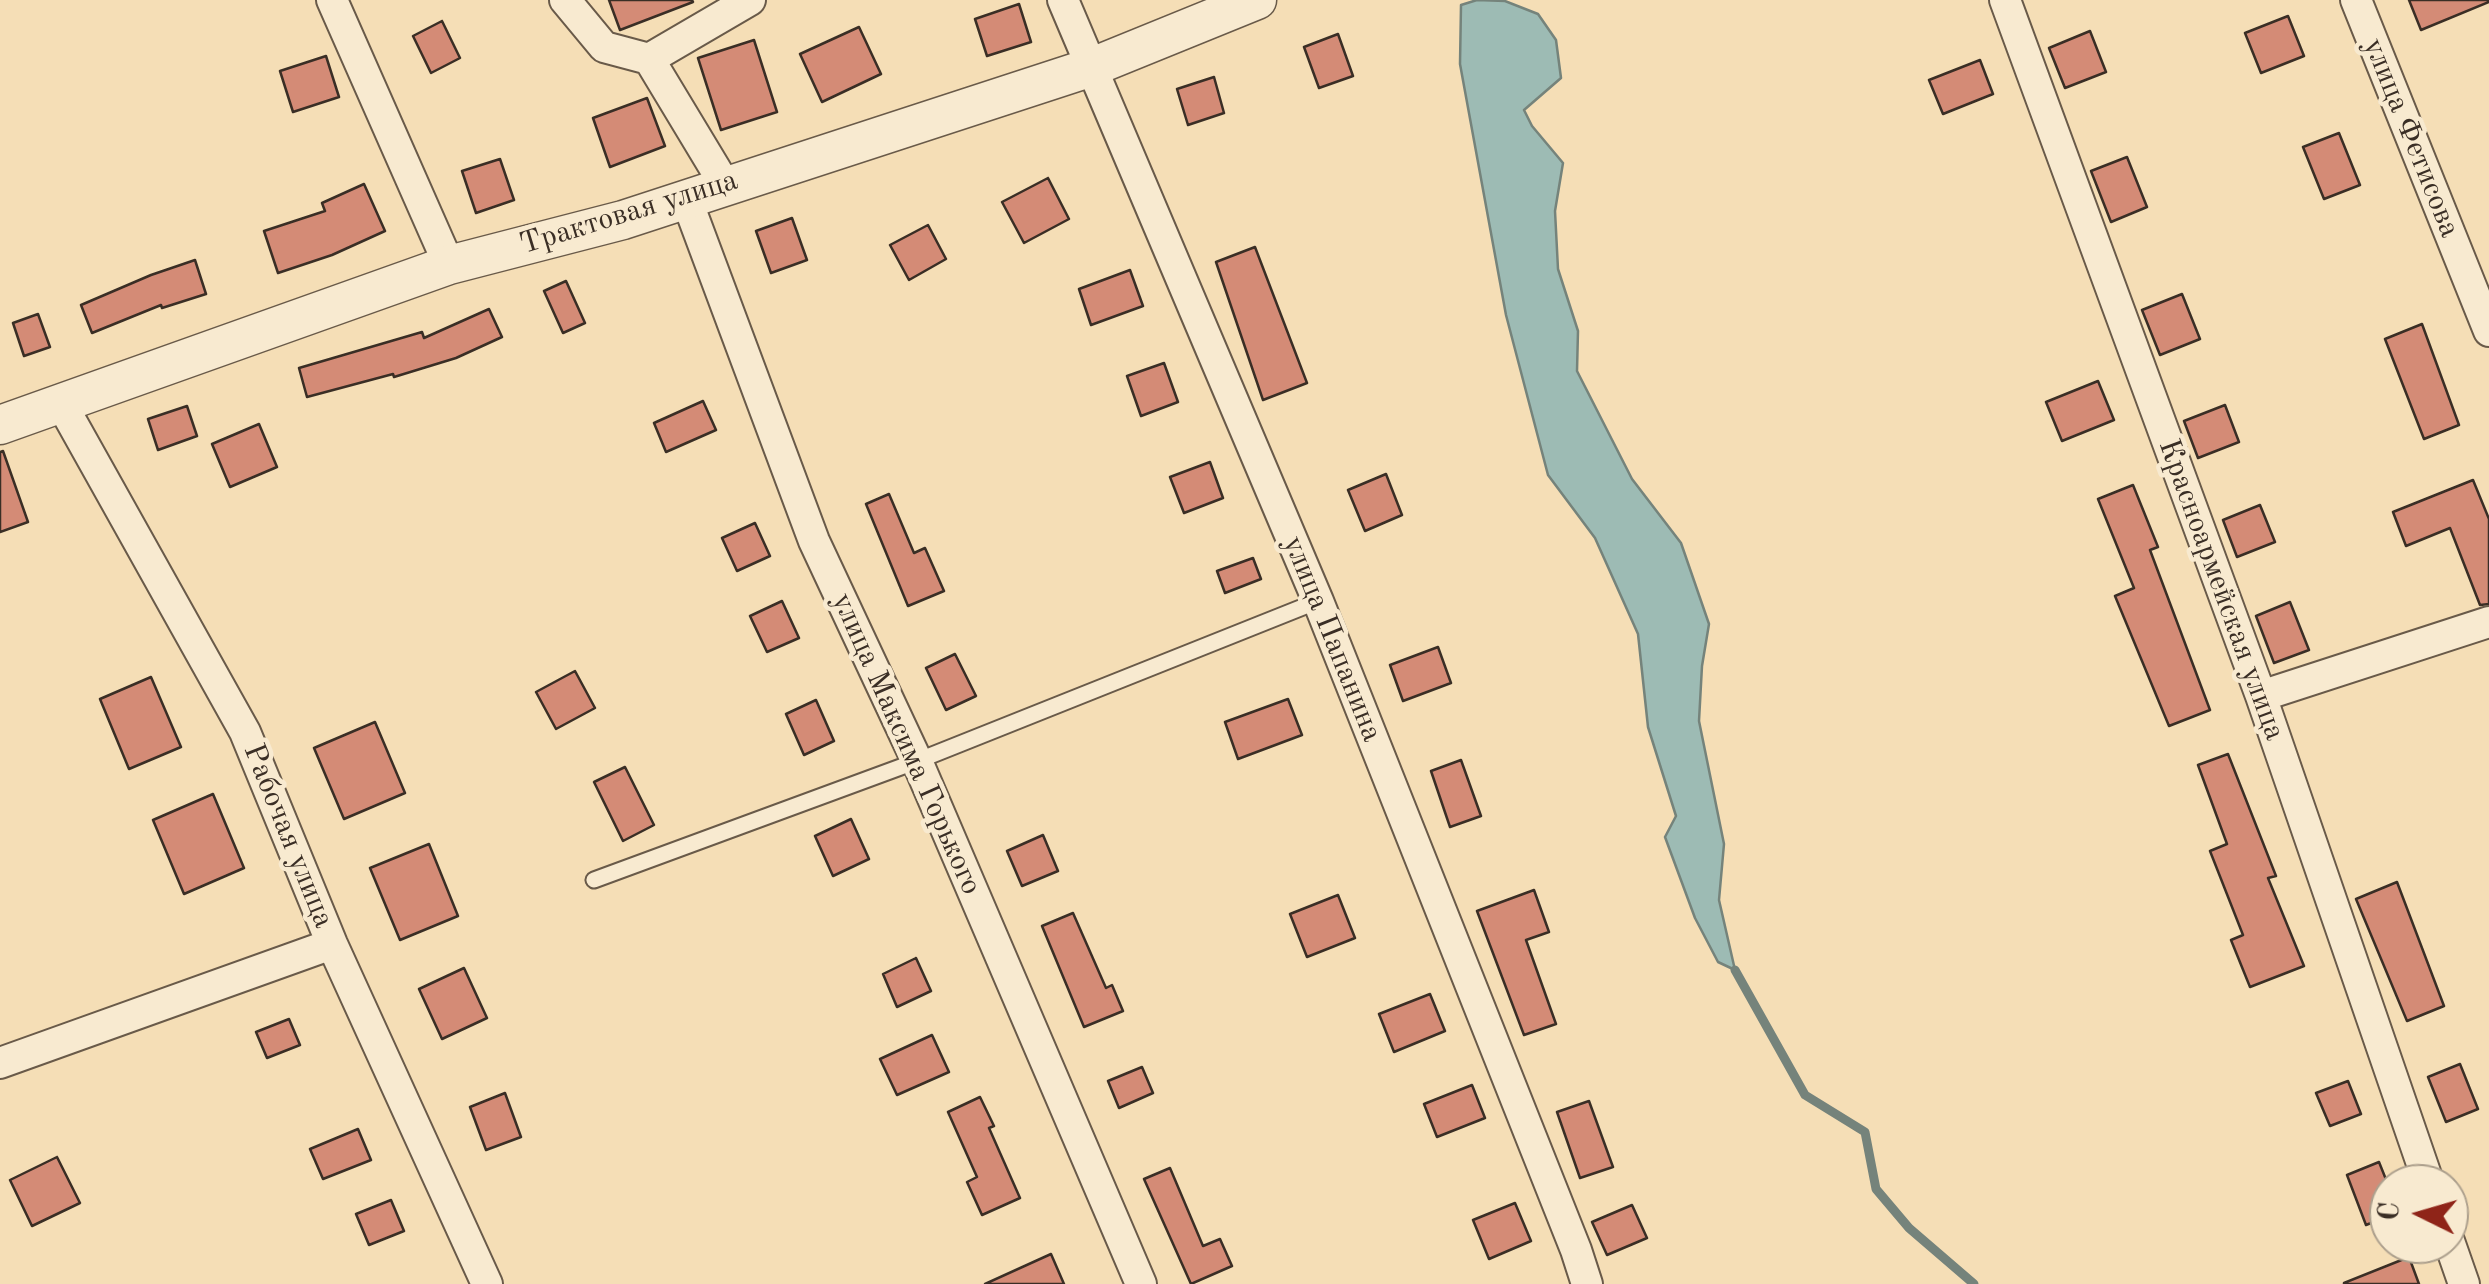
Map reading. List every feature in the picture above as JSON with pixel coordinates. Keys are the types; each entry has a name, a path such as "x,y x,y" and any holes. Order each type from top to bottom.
{"street":[{"path":"332,0 449,265"},
{"path":"564,0 604,47 649,59 724,185"},
{"path":"649,59 750,0"},
{"name":"улица Папанина","path":"1063,0 1318,601 1587,1284"},
{"name":"Трактовая улица","path":"0,425 449,265 623,220 1092,68 1257,0"},
{"name":"Красноармейская улица","path":"2005,0 2261,696 2422,1164"},
{"name":"улица Фетисова","path":"2356,0 2489,331"},
{"name":"улица Максима Горького","path":"686,198 814,541 917,761 1141,1284"},
{"name":"Рабочая улица","path":"61,402 245,732 332,944 487,1284"},
{"path":"2261,696 2489,622"},
{"path":"0,1063 332,944"}],"lane":[{"path":"594,880 917,761 1318,601"}],"water":[{"path":"1477,0 1505,1 1538,14 1556,40 1561,78 1524,110 1532,126 1563,163 1555,211 1558,269 1578,331 1577,371 1632,479 1681,543 1709,624 1699,721 1724,844 1719,900 1735,970 1718,962 1695,918 1665,837 1676,816 1648,727 1638,634 1595,538 1548,475 1506,315 1460,64 1461,5"}],"building":[{"path":"609,0 692,0 693,2 620,30"},
{"path":"2409,0 2489,0 2489,2 2421,30"},
{"path":"1019,4 1031,42 987,56 975,19"},
{"path":"2288,16 2304,56 2261,73 2245,33"},
{"path":"442,21 460,58 431,73 413,36"},
{"path":"859,27 881,74 822,102 800,54"},
{"path":"2090,31 2106,72 2065,88 2049,48"},
{"path":"1338,34 1353,76 1319,88 1304,47"},
{"path":"754,40 777,112 721,130 698,58"},
{"path":"326,56 339,97 293,112 280,71"},
{"path":"1980,60 1993,94 1943,114 1929,80"},
{"path":"1214,77 1224,113 1188,125 1177,89"},
{"path":"647,98 665,146 610,167 593,118"},
{"path":"2339,133 2360,185 2324,199 2303,147"},
{"path":"2127,157 2147,207 2111,222 2091,171"},
{"path":"500,159 514,200 476,213 462,171"},
{"path":"1048,178 1069,219 1024,243 1002,202"},
{"path":"364,184 385,231 278,273 264,231 325,211 322,203"},
{"path":"792,218 807,260 771,273 756,231"},
{"path":"928,225 946,259 909,280 890,245"},
{"path":"1255,247 1307,383 1263,400 1216,262"},
{"path":"195,260 206,294 162,308 161,305 92,333 81,305"},
{"path":"1130,270 1143,306 1091,325 1079,289"},
{"path":"566,281 585,323 563,333 544,291"},
{"path":"2182,294 2200,339 2160,355 2142,310"},
{"path":"489,309 502,337 456,358 307,397 299,368 422,332 424,338"},
{"path":"38,314 50,347 24,356 13,323"},
{"path":"2422,324 2459,425 2424,439 2385,339"},
{"path":"1164,363 1178,402 1141,416 1127,376"},
{"path":"2098,381 2114,420 2062,441 2046,402"},
{"path":"703,401 716,430 666,452 654,423"},
{"path":"2225,405 2239,442 2198,458 2184,421"},
{"path":"187,406 197,436 158,450 148,419"},
{"path":"259,424 277,467 230,487 212,444"},
{"path":"3,451 28,522 0,532 0,452"},
{"path":"1210,462 1223,498 1184,513 1170,477"},
{"path":"1386,474 1402,515 1365,531 1348,490"},
{"path":"2473,480 2489,519 2489,604 2480,605 2450,528 2406,546 2393,512"},
{"path":"2133,485 2158,547 2150,550 2210,710 2169,726 2115,596 2134,588 2098,499"},
{"path":"889,494 914,553 925,548 944,591 908,606 866,504"},
{"path":"2260,505 2275,542 2237,557 2223,520"},
{"path":"755,523 770,556 737,571 722,538"},
{"path":"1253,558 1261,579 1225,593 1217,571"},
{"path":"782,601 799,638 767,652 750,616"},
{"path":"2290,602 2309,650 2274,663 2256,616"},
{"path":"1438,647 1451,683 1403,701 1390,665"},
{"path":"955,654 976,696 946,710 926,668"},
{"path":"575,671 595,708 556,729 536,692"},
{"path":"151,677 181,747 129,769 100,699"},
{"path":"1288,699 1302,735 1238,759 1225,722"},
{"path":"816,700 834,741 804,755 786,714"},
{"path":"375,722 405,793 344,819 314,748"},
{"path":"2228,754 2276,876 2268,878 2304,966 2250,987 2231,940 2243,935 2210,851 2227,844 2198,765"},
{"path":"1461,760 1481,816 1450,827 1431,771"},
{"path":"625,767 654,825 623,841 594,782"},
{"path":"213,794 244,868 184,894 153,820"},
{"path":"851,819 869,859 833,876 815,836"},
{"path":"1043,835 1058,871 1022,886 1007,851"},
{"path":"429,844 458,916 400,940 370,868"},
{"path":"2397,882 2444,1006 2407,1021 2356,899"},
{"path":"1534,890 1549,932 1526,940 1556,1024 1524,1035 1477,911"},
{"path":"1338,895 1355,938 1307,957 1290,914"},
{"path":"1073,913 1106,988 1112,985 1123,1011 1084,1027 1042,926"},
{"path":"916,958 931,991 897,1007 883,974"},
{"path":"464,968 487,1018 442,1039 419,989"},
{"path":"1430,994 1445,1031 1394,1052 1379,1014"},
{"path":"289,1019 300,1045 267,1058 256,1032"},
{"path":"932,1035 949,1072 897,1095 880,1059"},
{"path":"2460,1064 2478,1109 2446,1122 2428,1077"},
{"path":"1142,1067 1153,1093 1119,1108 1108,1081"},
{"path":"2348,1081 2361,1114 2330,1126 2316,1093"},
{"path":"1472,1085 1485,1118 1437,1137 1424,1104"},
{"path":"505,1093 521,1137 486,1150 470,1107"},
{"path":"980,1097 994,1126 989,1128 1020,1198 982,1215 967,1182 977,1177 948,1112"},
{"path":"1589,1101 1613,1167 1580,1178 1557,1112"},
{"path":"358,1129 371,1160 323,1179 310,1149"},
{"path":"57,1157 80,1203 32,1226 10,1180"},
{"path":"2369,1166 2369,1224 2366,1225 2347,1175"},
{"path":"1170,1168 1203,1246 1220,1239 1232,1266 1191,1284 1144,1179"},
{"path":"391,1200 404,1231 369,1245 356,1214"},
{"path":"1515,1203 1531,1241 1489,1259 1473,1220"},
{"path":"1632,1205 1647,1238 1607,1255 1592,1222"},
{"path":"1051,1254 1064,1284 985,1284"},
{"path":"2392,1264 2412,1264 2419,1284 2344,1284"}],"waterway":[{"path":"1735,970 1805,1095 1865,1132 1876,1189 1909,1228 1974,1284"}]}
